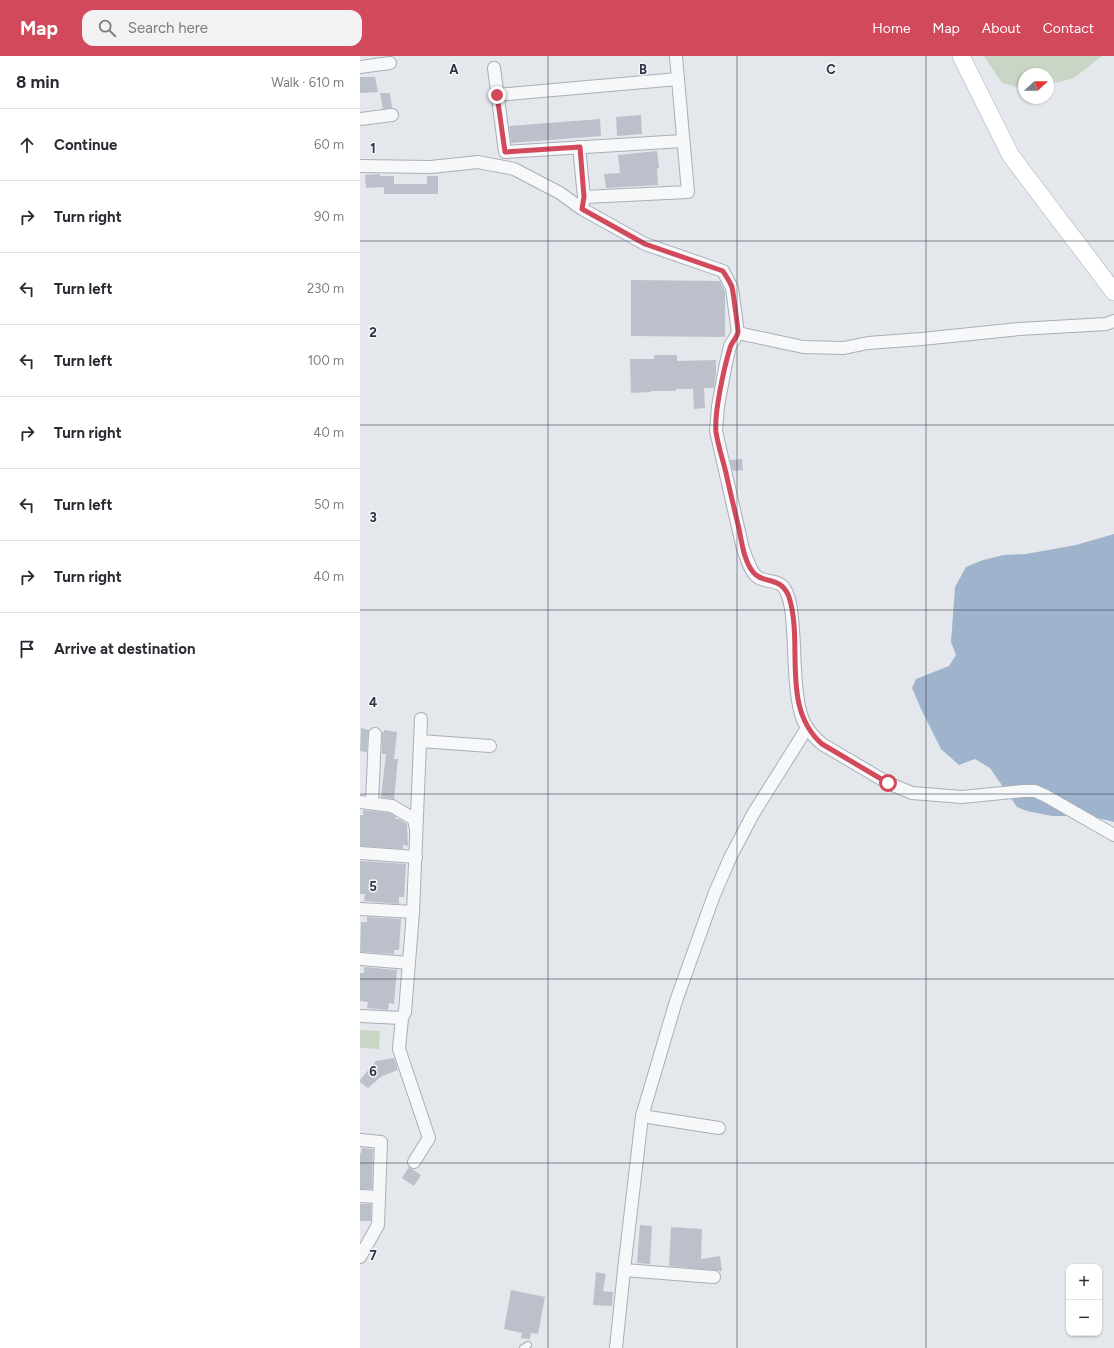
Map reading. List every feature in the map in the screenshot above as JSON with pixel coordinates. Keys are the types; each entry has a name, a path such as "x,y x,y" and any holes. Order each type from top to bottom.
{"street":[{"path":"961,56 1011,156 1114,292"},
{"path":"583,203 688,192 676,57"},
{"path":"360,67 390,63"},
{"path":"494,68 505,152 683,141"},
{"path":"497,95 678,79"},
{"path":"360,119 392,115"},
{"path":"580,147 583,203"},
{"path":"360,166 431,167 478,162 514,169 583,203 645,244 723,271 732,288 738,333 730,346 726,363 718,406 716,431 743,549 749,564 759,578 778,583 784,588 788,596 792,613 797,694 807,728 822,744 888,783 907,792 962,797 1035,791 1114,835"},
{"path":"738,333 802,347 844,348 868,343 1019,329 1106,324 1114,321"},
{"path":"414,1162 429,1138 399,1049 402,1018 405,1012 413,912 421,719"},
{"path":"616,1348 642,1116 676,1001 714,895 730,858 753,814 807,728"},
{"path":"375,734 366,803 392,806 414,819 417,834"},
{"path":"420,741 490,746"},
{"path":"360,853 416,857"},
{"path":"360,909 413,912"},
{"path":"360,959 409,963"},
{"path":"360,1016 402,1018"},
{"path":"642,1116 719,1128"},
{"path":"360,1140 381,1142 378,1225 362,1252"},
{"path":"360,1196 379,1197"},
{"path":"624,1270 714,1276"}],"green space":[{"path":"984,56 1102,56 1074,78 1054,83 1054,68 1018,68 1018,87 1002,83"},
{"path":"360,1030 380,1031 379,1049 360,1048"}],"water":[{"path":"1114,534 1114,822 1090,816 1052,816 1027,811 1017,807 990,768 975,759 959,765 941,749 912,688 916,679 949,666 956,655 951,642 955,587 966,567 983,560 1004,555 1026,554 1076,545"}],"building":[{"path":"360,77 375,77 378,92 360,93"},
{"path":"380,93 390,93 392,108 383,109"},
{"path":"641,115 642,134 617,136 616,117"},
{"path":"600,119 601,136 511,143 509,126"},
{"path":"657,151 659,168 657,168 658,185 606,188 604,174 620,173 618,155"},
{"path":"380,174 380,176 394,176 394,184 427,184 427,176 438,176 438,194 384,194 384,187 366,188 365,175"},
{"path":"631,280 720,281 725,292 725,337 631,336"},
{"path":"654,355 677,355 677,361 716,360 714,388 704,388 705,408 694,409 693,389 631,393 630,359 654,359"},
{"path":"742,459 743,470 733,471 730,460"},
{"path":"361,728 369,730 367,752 360,751"},
{"path":"384,730 397,732 394,759 398,759 394,799 381,797 386,754 382,754 382,732 384,732"},
{"path":"363,810 390,813 396,817 395,819 399,819 407,824 408,846 403,845 403,849 360,846 360,815 363,815"},
{"path":"360,861 406,864 404,897 399,897 399,904 364,901 365,894 360,894"},
{"path":"367,917 401,919 399,950 394,950 394,954 360,952 361,922 367,922"},
{"path":"364,967 397,970 394,1004 389,1003 388,1010 367,1008 368,1002 360,1001 360,973 364,973"},
{"path":"394,1058 398,1070 382,1076 368,1088 360,1082 360,1080 376,1061"},
{"path":"362,1148 373,1149 372,1189 360,1189 360,1153"},
{"path":"409,1167 421,1175 414,1186 402,1178"},
{"path":"360,1204 371,1204 371,1221 360,1221"},
{"path":"640,1225 652,1226 650,1264 637,1263"},
{"path":"671,1227 702,1229 701,1259 720,1256 722,1271 669,1266"},
{"path":"596,1272 606,1274 603,1291 613,1292 612,1306 593,1305"},
{"path":"511,1290 545,1297 538,1334 531,1333 530,1339 521,1338 522,1333 504,1329"}],"route":[{"path":"497,95 505,152 580,147 584,197 582,209 645,244 723,271 732,288 738,333 730,346 726,363 718,406 716,431 743,549 754,573 759,578 778,583 784,588 788,596 792,613 797,694 803,720 807,728 822,744 888,783"}]}
